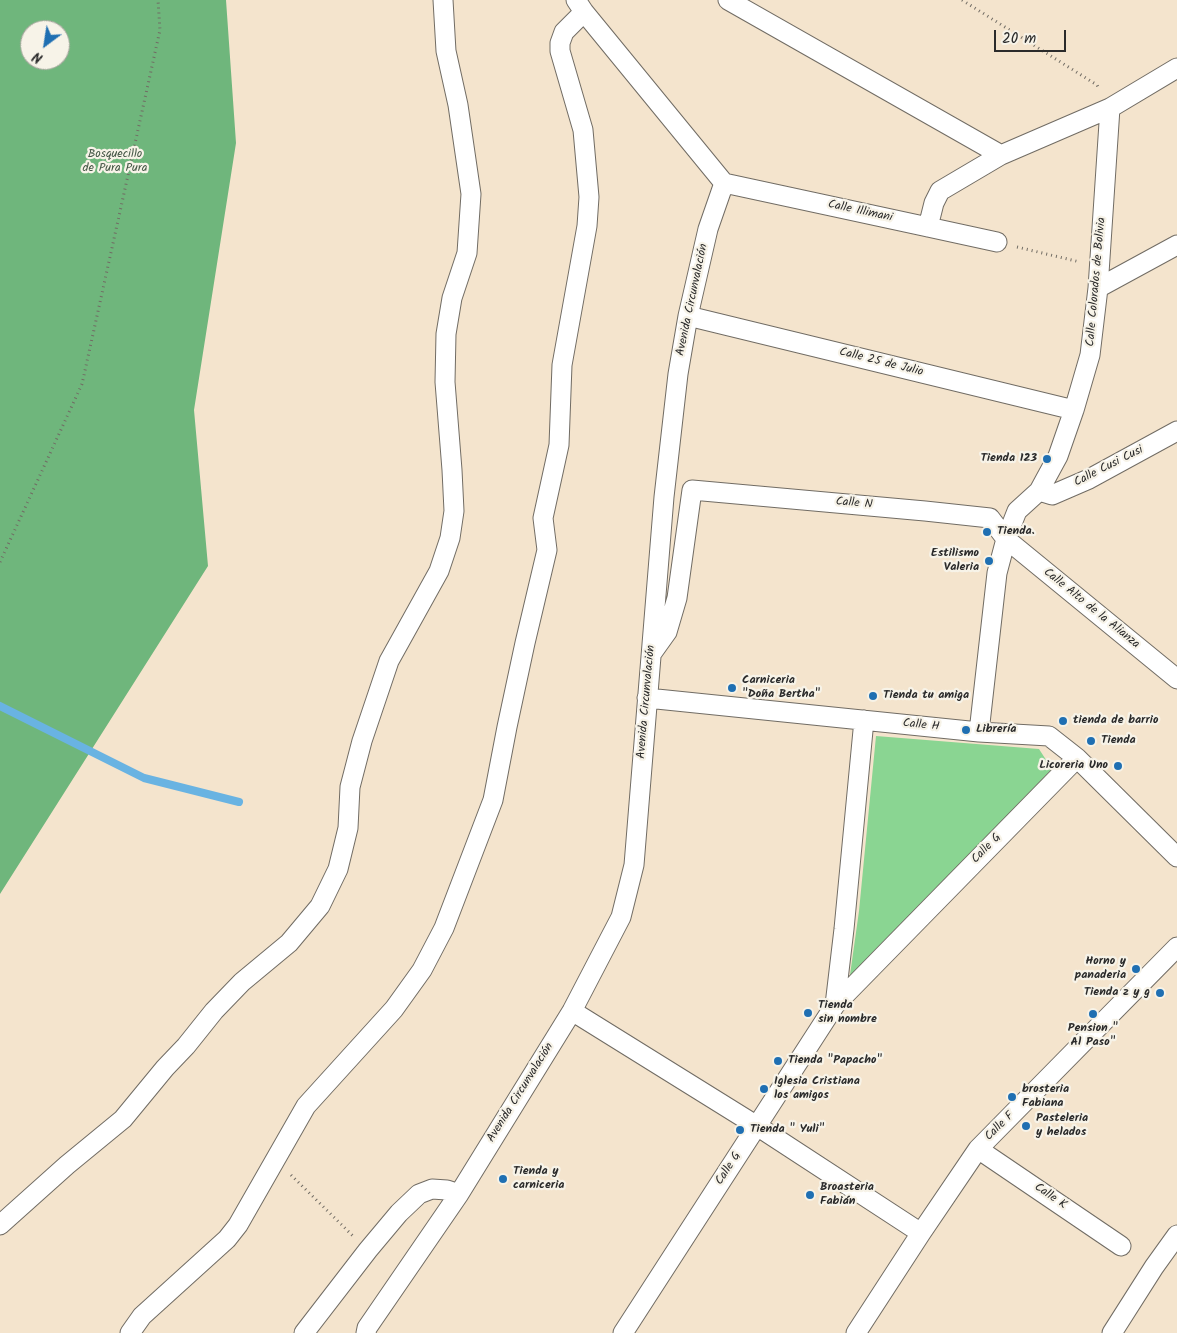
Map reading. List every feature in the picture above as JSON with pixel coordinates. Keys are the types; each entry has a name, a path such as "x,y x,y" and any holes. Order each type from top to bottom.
{"street":[{"path":"0,1225 123,1119 214,1011 242,982 289,943 320,906 338,869 348,828 350,787 362,741 388,661 439,571 450,538 454,511 445,382 446,334 452,298 467,253 471,194 458,105 446,51 442,0"},
{"path":"728,0 1001,155"},
{"path":"130,1333 142,1316 227,1239 238,1225 306,1106 394,1008 422,970 444,928 493,800 506,728 547,550 543,518 559,445 562,365 588,226 589,197 583,130 560,51 564,32 580,6 724,184"},
{"path":"928,226 934,203 940,191 1001,155 1110,108 1177,68"},
{"name":"Calle Colorados de Bolivia","path":"979,732 997,573 1006,539 1018,511 1040,491 1058,456 1090,355 1100,266 1110,108"},
{"name":"Calle Illimani","path":"724,184 996,242"},
{"name":"Avenida Circunvalación","path":"366,1333 367,1328 460,1194 572,1011 622,917 634,865 664,497 676,384 688,316 708,229 724,184"},
{"path":"1098,288 1177,245"},
{"name":"Calle 25 de Julio","path":"688,316 1074,410"},
{"name":"Calle Cusi Cusi","path":"1040,491 1052,495 1089,479 1177,431"},
{"name":"Calle N","path":"651,654 666,632 677,598 692,490 990,518 1006,539"},
{"name":"Calle Alto de la Alianza","path":"1006,539 1177,679"},
{"name":"Calle H","path":"647,698 979,732 1049,736 1077,758 1177,857"},
{"name":"Calle G","path":"835,1005 864,720"},
{"name":"Calle G","path":"623,1333 835,1005 1077,758"},
{"name":"Calle F","path":"856,1333 978,1149 1177,947"},
{"path":"572,1011 757,1126 921,1233"},
{"name":"Calle K","path":"978,1149 1121,1246"},
{"path":"304,1333 368,1250 399,1213 419,1194 432,1189 447,1190 460,1194"},
{"path":"1112,1333 1177,1235"}],"path":[{"path":"0,562 82,384 160,30 158,0"},
{"path":"962,0 1097,85 1110,108"},
{"path":"996,242 1100,266"},
{"path":"276,1160 368,1250"}],"green space":[{"name":"Bosquecillo de Pura Pura","path":"0,0 226,0 236,143 194,410 208,566 0,894"},
{"path":"876,736 1039,749 1052,769 849,982 859,911"}],"waterway":[{"path":"0,706 144,778 239,802"}],"place":[{"name":"Tienda 123","path":"1047,459"},
{"name":"Tienda.","path":"987,532"},
{"name":"Estilismo Valeria","path":"989,561"},
{"name":"Carniceria \"Doña Bertha\"","path":"732,688"},
{"name":"Tienda tu amiga","path":"873,696"},
{"name":"tienda de barrio","path":"1063,721"},
{"name":"Librería","path":"966,730"},
{"name":"Tienda","path":"1091,741"},
{"name":"Licoreria Uno","path":"1118,766"},
{"name":"Horno y panaderia","path":"1136,969"},
{"name":"Tienda z y g","path":"1160,993"},
{"name":"Tienda sin nombre","path":"808,1013"},
{"name":"Pension \" Al Paso\"","path":"1093,1014"},
{"name":"Tienda \"Papacho\"","path":"778,1061"},
{"name":"Iglesia Cristiana los amigos","path":"764,1089"},
{"name":"brosteria Fabiana","path":"1012,1097"},
{"name":"Pasteleria y helados","path":"1026,1126"},
{"name":"Tienda \" Yuli\"","path":"740,1130"},
{"name":"Tienda y carniceria","path":"503,1179"},
{"name":"Broasteria Fabián","path":"810,1195"}]}
